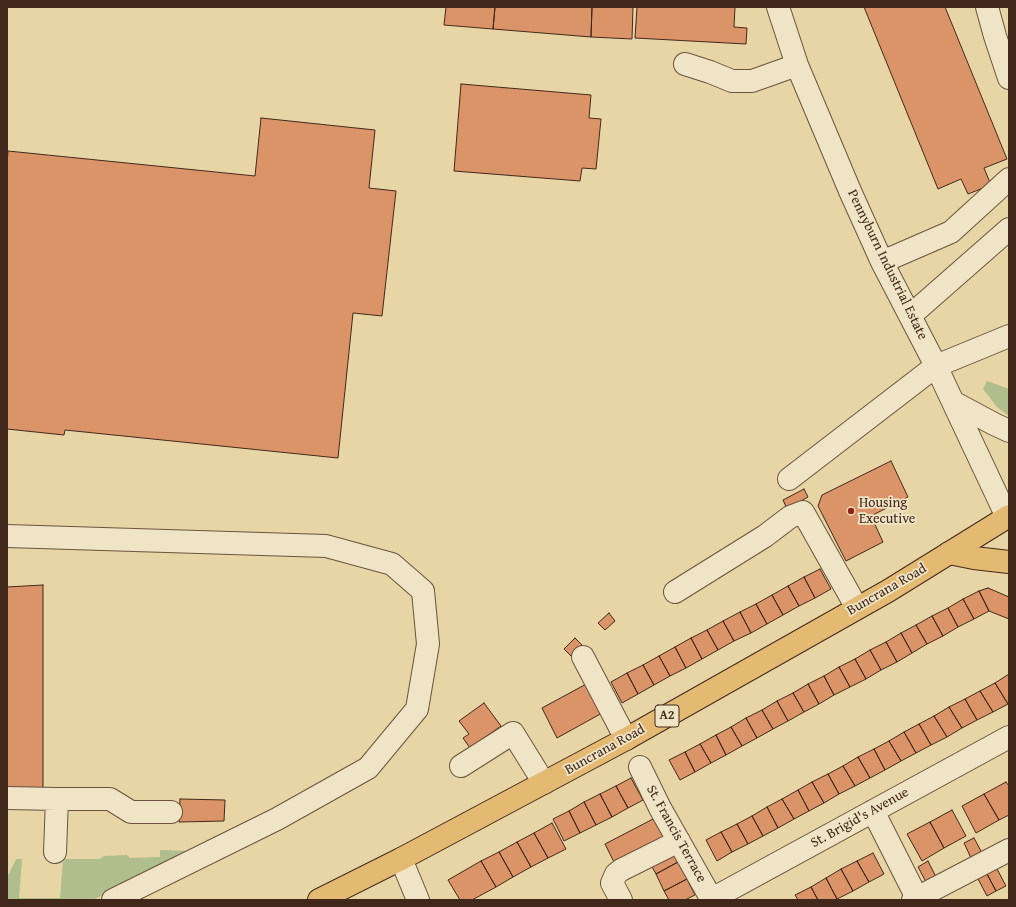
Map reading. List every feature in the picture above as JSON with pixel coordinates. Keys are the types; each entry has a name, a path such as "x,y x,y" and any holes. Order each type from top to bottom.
{"main road":[{"name":"Buncrana Road","path":"319,900 401,859 626,739 888,591 1008,518"},
{"path":"949,553 974,558 1009,562"}],"street":[{"name":"Pennyburn Industrial Estate","path":"778,7 797,65 850,191 882,262 911,315 1008,518"},
{"path":"987,7 1009,78"},
{"path":"685,64 732,81 752,81 797,65"},
{"path":"882,262 951,232 1009,179"},
{"path":"911,315 1009,229"},
{"path":"789,479 936,366 1009,336"},
{"path":"953,402 1009,431"},
{"path":"675,592 765,536 790,517 803,512 857,608"},
{"path":"7,536 326,546 392,564 423,591 428,644 417,709 368,768 277,819 113,900"},
{"path":"583,657 626,739"},
{"path":"461,766 513,733 544,783"},
{"name":"St. Brigid's Avenue","path":"712,900 1009,737"},
{"name":"St. Francis Terrace","path":"640,767 660,808 712,900"},
{"path":"7,798 110,799 131,812 171,812"},
{"path":"55,852 57,799"},
{"path":"873,811 916,899 1009,850"},
{"path":"621,900 612,883 616,874 621,870 679,841"},
{"path":"401,859 418,900"}],"green space":[{"path":"987,381 1009,389 1009,416 997,407 983,389"},
{"path":"160,850 193,851 93,900 7,900 7,875 9,874 16,859 22,859 19,898 60,898 63,859 100,859 104,856 127,855 130,858 160,857"}],"building":[{"path":"446,7 495,7 493,29 444,25"},
{"path":"495,7 592,7 591,37 493,29"},
{"path":"592,7 633,7 632,39 591,37"},
{"path":"637,7 735,7 734,27 747,28 746,44 635,38"},
{"path":"864,7 945,7 1007,159 984,168 991,185 968,194 961,179 938,189"},
{"path":"461,84 591,95 589,118 601,119 596,169 582,168 580,181 454,171"},
{"path":"261,118 375,130 369,188 396,191 382,316 353,313 338,458 65,430 64,435 7,429 8,151 255,176"},
{"name":"Housing Executive","path":"891,461 908,497 871,516 883,542 846,561 818,506 822,495"},
{"path":"804,489 808,497 787,509 783,500"},
{"path":"820,569 831,589 815,598 804,577"},
{"path":"804,577 815,598 799,606 788,586"},
{"path":"43,585 43,788 7,788 7,587"},
{"path":"788,586 799,606 783,615 772,595"},
{"path":"988,588 1009,597 1009,619 989,611 979,591"},
{"path":"979,591 989,611 974,619 963,599"},
{"path":"772,595 783,615 767,624 756,604"},
{"path":"963,599 974,619 958,627 948,608"},
{"path":"756,604 767,624 751,633 740,612"},
{"path":"948,608 958,627 943,636 932,616"},
{"path":"740,612 751,633 734,641 723,621"},
{"path":"609,613 615,621 605,630 598,623"},
{"path":"932,616 943,636 927,644 916,625"},
{"path":"723,621 734,641 718,650 707,630"},
{"path":"916,625 927,644 912,653 901,633"},
{"path":"707,630 718,650 702,659 691,638"},
{"path":"901,633 912,653 897,662 886,642"},
{"path":"575,638 582,645 571,656 564,649"},
{"path":"691,638 702,659 686,668 675,647"},
{"path":"886,642 897,662 881,670 870,650"},
{"path":"675,647 686,668 670,676 659,656"},
{"path":"870,650 881,670 866,679 855,659"},
{"path":"659,656 670,676 654,685 643,665"},
{"path":"855,659 866,679 850,687 839,667"},
{"path":"643,665 654,685 638,694 627,673"},
{"path":"839,667 850,687 834,695 824,676"},
{"path":"627,673 638,694 622,703 611,682"},
{"path":"1009,674 1009,703 1008,704 995,683"},
{"path":"824,676 834,695 819,704 808,684"},
{"path":"590,682 604,712 557,738 542,708"},
{"path":"995,683 1008,704 993,712 980,691"},
{"path":"808,684 819,704 804,712 793,693"},
{"path":"980,691 993,712 977,720 965,699"},
{"path":"793,693 804,712 788,721 777,701"},
{"path":"965,699 977,720 962,728 949,707"},
{"path":"777,701 788,721 773,729 762,710"},
{"path":"484,703 501,726 470,748 463,738 469,734 459,721"},
{"path":"949,707 962,728 947,737 934,716"},
{"path":"762,710 773,729 757,738 746,718"},
{"path":"934,716 947,737 931,745 919,724"},
{"path":"746,718 757,738 742,746 731,727"},
{"path":"919,724 931,745 916,753 904,732"},
{"path":"731,727 742,746 726,755 716,735"},
{"path":"904,732 916,753 901,761 889,741"},
{"path":"716,735 726,755 711,763 700,744"},
{"path":"889,741 901,761 885,770 874,749"},
{"path":"700,744 711,763 695,772 685,752"},
{"path":"874,749 885,770 870,778 858,757"},
{"path":"685,752 695,772 680,780 669,760"},
{"path":"858,757 870,778 855,786 843,766"},
{"path":"843,766 855,786 839,794 828,774"},
{"path":"828,774 839,794 824,803 812,782"},
{"path":"631,778 643,800 628,808 616,786"},
{"path":"812,782 824,803 809,811 798,790"},
{"path":"1006,782 1009,786 1009,815 999,820 984,794"},
{"path":"616,786 628,808 612,817 600,794"},
{"path":"798,790 809,811 794,819 782,799"},
{"path":"600,794 612,817 596,825 584,802"},
{"path":"984,794 999,820 976,833 962,806"},
{"path":"180,799 225,800 224,821 179,822"},
{"path":"782,799 794,819 778,828 767,807"},
{"path":"584,802 596,825 580,833 569,811"},
{"path":"767,807 778,828 763,836 752,816"},
{"path":"952,810 966,836 944,848 930,822"},
{"path":"569,811 580,833 564,841 553,819"},
{"path":"752,816 763,836 748,844 737,824"},
{"path":"655,818 667,841 617,868 605,844"},
{"path":"930,822 944,848 922,861 907,834"},
{"path":"552,823 566,849 548,858 534,833"},
{"path":"737,824 748,844 732,852 721,832"},
{"path":"721,832 732,852 717,861 706,840"},
{"path":"534,833 548,858 531,867 517,842"},
{"path":"974,838 982,853 971,858 964,843"},
{"path":"517,842 531,867 513,877 499,852"},
{"path":"670,846 678,862 656,874 647,858"},
{"path":"499,852 513,877 496,887 481,861"},
{"path":"873,853 884,874 869,882 857,861"},
{"path":"481,861 496,887 472,900 460,900 448,880"},
{"path":"857,861 869,882 853,891 841,869"},
{"path":"928,861 936,877 926,882 918,867"},
{"path":"678,862 687,879 664,891 656,874"},
{"path":"996,867 1006,886 996,891 986,872"},
{"path":"841,869 853,891 837,899 826,878"},
{"path":"986,872 996,891 987,896 977,877"},
{"path":"826,878 837,899 836,900 818,900 811,887"},
{"path":"687,879 695,895 685,900 669,900 664,891"},
{"path":"811,887 818,900 798,900 795,895"}],"place":[{"name":"Housing Executive","path":"851,511"}]}
